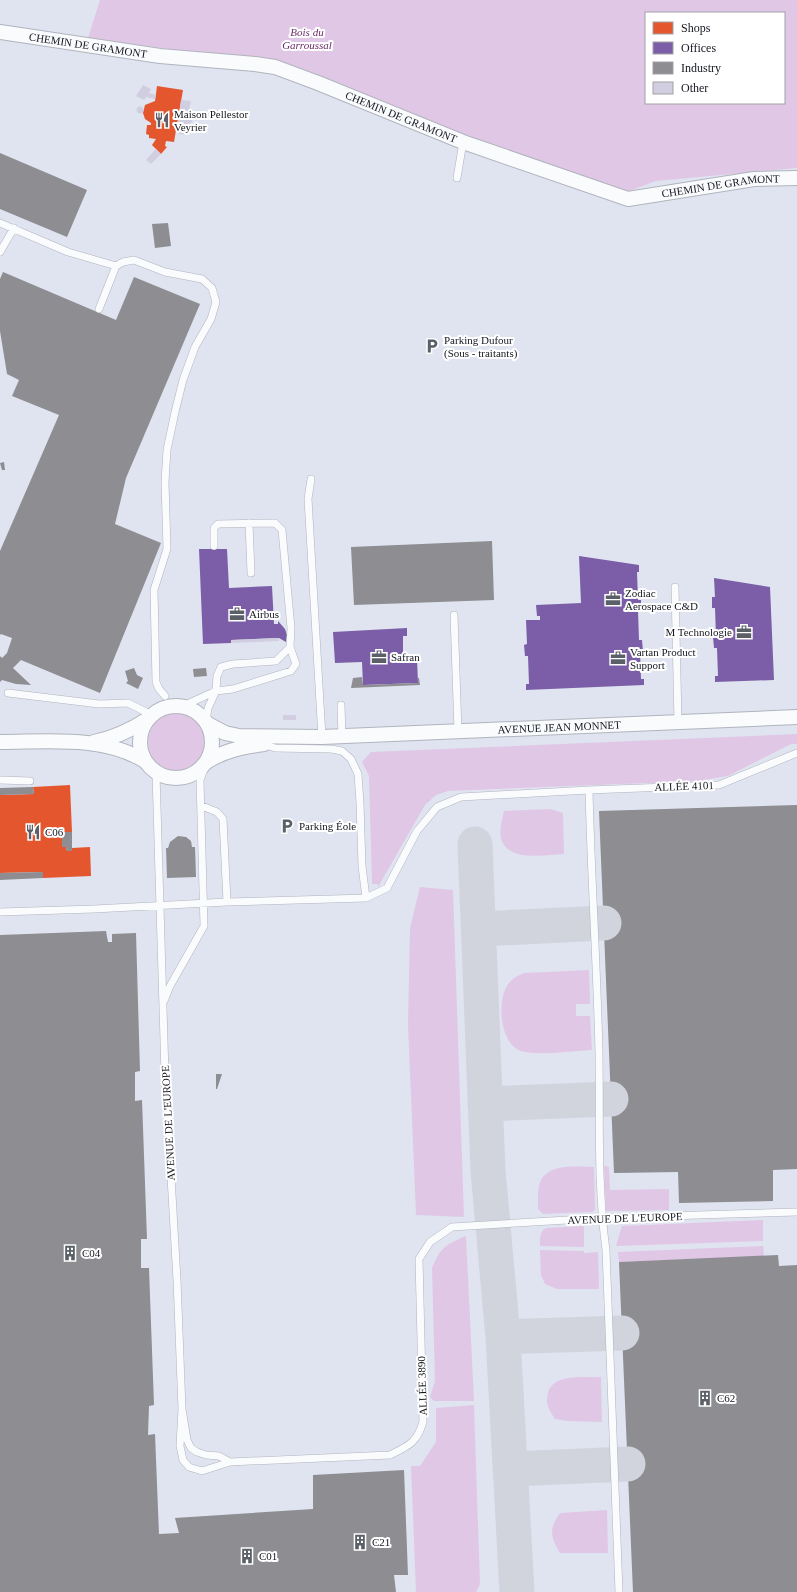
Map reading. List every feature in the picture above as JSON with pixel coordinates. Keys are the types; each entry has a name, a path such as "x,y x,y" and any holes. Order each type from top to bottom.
{"street":[{"name":"CHEMIN DE GRAMONT","path":"0,32 160,56 255,64 275,68 318,83 463,142 628,199 754,179 797,178"},
{"path":"88,743 123,734 167,707 183,706 196,712 207,722 213,738 211,754 206,763 197,773 187,778 166,778 150,768 141,752 140,739 144,726 151,717"},
{"name":"AVENUE JEAN MONNET","path":"207,722 225,733 239,736 322,737 797,717"},
{"path":"0,733 48,742"},
{"name":"AVENUE JEAN MONNET","path":"206,763 225,752 246,746 322,737"},
{"path":"0,742 88,743 118,749 145,761"}],"lane":[{"path":"457,178 463,142"},
{"path":"0,223 68,252 116,266"},
{"path":"0,252 14,228"},
{"path":"99,309 116,266 122,262 134,260 165,272 202,279 212,288 216,298 214,313 195,347 183,380 167,450 165,482 167,549 154,590 156,682 159,689 166,696"},
{"path":"311,479 308,499 322,737"},
{"path":"250,523 251,573"},
{"path":"183,706 216,691 234,689 291,671 296,664 290,647 291,628 282,530 275,523 218,524 214,528 214,546"},
{"path":"675,587 678,722"},
{"path":"454,615 458,731"},
{"path":"207,722 208,708 216,691 217,676 221,667 233,664 276,661 290,647"},
{"path":"8,692 99,704 128,702 151,717"},
{"path":"341,705 342,736"},
{"path":"0,912 227,902 366,898 362,866 358,774 351,760 342,751 332,749 275,748 263,744"},
{"name":"ALLÉE 4101","path":"366,898 386,888 417,830 437,807 461,797 719,785 797,753"},
{"path":"163,1006 170,986 204,926 205,903 200,780 206,763"},
{"name":"AVENUE DE L'EUROPE","path":"156,773 163,1006 182,1410"},
{"path":"0,780 30,781"},
{"path":"589,790 599,1052 598,1167 601,1218 606,1250 619,1592"},
{"path":"202,806 217,812 223,819 227,902"},
{"name":"AVENUE DE L'EUROPE","path":"452,1227 601,1218 797,1212"},
{"name":"ALLÉE 3890","path":"230,1462 390,1455 411,1444 419,1434 423,1422 419,1259 430,1242 452,1227"},
{"path":"182,1410 180,1446 183,1460 189,1467 202,1471 230,1462"},
{"path":"182,1410 187,1440 191,1448 206,1455 219,1456 230,1462"}],"green space":[{"name":"Bois du Garroussal","path":"100,0 797,0 797,168 656,181 621,194 258,61 88,38"},
{"path":"177,713 188,715 201,726 204,731 206,742 204,753 193,766 188,769 177,771 166,769 153,758 150,753 148,742 150,731 161,718 166,715"},
{"path":"797,734 797,744 791,744 728,776 698,781 448,791 436,795 425,805 378,887 378,884 372,884 369,776 362,762 371,752"},
{"path":"550,809 563,813 564,854 528,856 511,851 505,846 501,839 500,832 504,811"},
{"path":"420,887 453,890 464,1217 416,1215 408,1025 410,928"},
{"path":"589,970 590,1004 576,1004 576,1016 590,1016 592,1050 536,1053 521,1051 514,1047 505,1032 501,1012 504,993 510,981 524,973"},
{"path":"604,1166 609,1167 610,1190 669,1189 669,1210 606,1211"},
{"path":"594,1167 595,1210 592,1212 543,1214 538,1209 539,1187 541,1180 545,1175 558,1168"},
{"path":"763,1220 763,1241 616,1246 622,1226"},
{"path":"584,1226 584,1247 540,1246 541,1234 546,1228"},
{"path":"466,1236 474,1401 434,1401 430,1397 435,1381 432,1268 438,1255 444,1248"},
{"path":"763,1246 764,1256 619,1262 618,1252"},
{"path":"540,1250 584,1251 584,1253 598,1252 599,1289 557,1289 545,1284 541,1275"},
{"path":"579,1377 601,1377 602,1422 567,1421 555,1419 549,1410 547,1397 551,1387 556,1382 563,1379"},
{"path":"474,1405 480,1584 476,1592 416,1592 411,1466 420,1466 436,1442 436,1408"},
{"path":"607,1510 608,1553 560,1553 554,1542 552,1533 556,1518 560,1513"}],"building: Shops":[{"name":"Maison Pellestor Veyrier","path":"157,86 183,90 174,142 166,141 165,146 167,147 161,154 152,145 156,139 149,138 149,135 146,134 147,125 151,125 151,123 145,119 143,113 145,105 155,101"},
{"name":"C06","path":"70,785 72,832 62,832 62,847 66,847 67,851 72,851 72,848 90,847 91,876 43,878 43,872 0,873 0,795 34,794 33,787"}],"building: Offices":[{"path":"199,549 227,549 229,588 272,586 274,624 278,624 278,621 285,629 287,635 286,642 279,638 231,640 231,643 203,644"},
{"path":"579,556 639,565 639,572 637,572 638,600 641,600 641,611 638,611 639,640 642,640 643,651 640,651 641,679 644,679 644,685 526,690 526,684 529,684 528,656 525,656 524,645 527,644 526,620 540,620 540,616 537,616 536,605 581,603"},
{"path":"714,578 770,587 774,680 715,682 715,676 718,676 717,648 714,648 713,637 716,637 715,608 712,608 712,597 715,597"},
{"path":"407,628 407,636 403,636 403,659 417,659 418,683 363,685 362,662 335,663 333,632"}],"building: Industry":[{"path":"0,153 87,190 67,237 0,209"},
{"path":"168,223 171,246 155,248 152,224"},
{"path":"3,272 116,320 134,277 200,304 126,478 115,524 161,543 100,693 21,660 13,668 31,685 16,684 2,680 0,682 0,656 2,658 7,653 12,638 1,634 0,635 0,551 59,415 12,396 19,380 7,374 0,331 0,279"},
{"path":"4,462 5,470 2,470 0,463"},
{"path":"492,541 494,600 354,605 351,547"},
{"path":"134,668 137,675 143,678 138,689 126,683 128,681 125,671"},
{"path":"206,668 207,676 194,677 193,669"},
{"path":"362,677 363,685 418,683 419,678 420,685 351,688 353,678"},
{"path":"33,787 34,794 0,795 0,788"},
{"path":"797,805 797,1169 773,1170 773,1201 679,1203 678,1172 614,1173 599,811"},
{"path":"62,832 72,832 72,851 67,851 66,847 62,847"},
{"path":"178,836 186,837 191,841 192,847 195,847 196,877 167,878 166,848 168,848 170,842"},
{"path":"43,872 43,878 0,880 0,873"},
{"name":"C04","path":"106,931 108,942 112,942 112,934 136,933 140,1071 135,1072 135,1101 142,1100 147,1239 141,1239 141,1268 149,1268 154,1405 149,1406 148,1435 155,1434 159,1534 179,1533 175,1518 313,1509 313,1475 404,1470 408,1575 394,1575 396,1592 0,1592 0,935"},
{"path":"216,1074 222,1074 217,1089 216,1089"},
{"name":"C62","path":"778,1255 779,1266 797,1265 797,1592 633,1592 619,1262"}],"building: Other":[{"path":"143,85 151,89 149,93 156,95 155,99 146,97 144,100 136,96"},
{"path":"181,100 191,101 189,110 193,117 192,122 187,125 185,135 176,133"},
{"path":"140,107 143,110 140,113 137,110"},
{"path":"156,149 161,154 151,164 146,160"},
{"path":"279,638 279,641 231,643 231,640"},
{"path":"283,715 296,715 296,720 283,720"}],"taxiway":[{"path":"475,844 488,1171 503,1337 517,1592"},
{"path":"479,929 604,923"},
{"path":"485,1104 611,1099"},
{"path":"503,1337 622,1333"},
{"path":"511,1469 628,1464"}],"place":[{"name":"Maison Pellestor Veyrier","path":"162,120"},
{"name":"Parking Dufour (Sous - traitants)","path":"432,346"},
{"name":"Zodiac Aerospace C&D","path":"613,599"},
{"name":"Airbus","path":"237,614"},
{"name":"M Technologie","path":"744,632"},
{"name":"Safran","path":"379,657"},
{"name":"Vartan Product Support","path":"618,658"},
{"name":"Parking Éole","path":"287,826"},
{"name":"C06","path":"33,832"},
{"name":"C04","path":"70,1253"},
{"name":"C62","path":"705,1398"},
{"name":"C21","path":"360,1542"},
{"name":"C01","path":"247,1556"}]}
